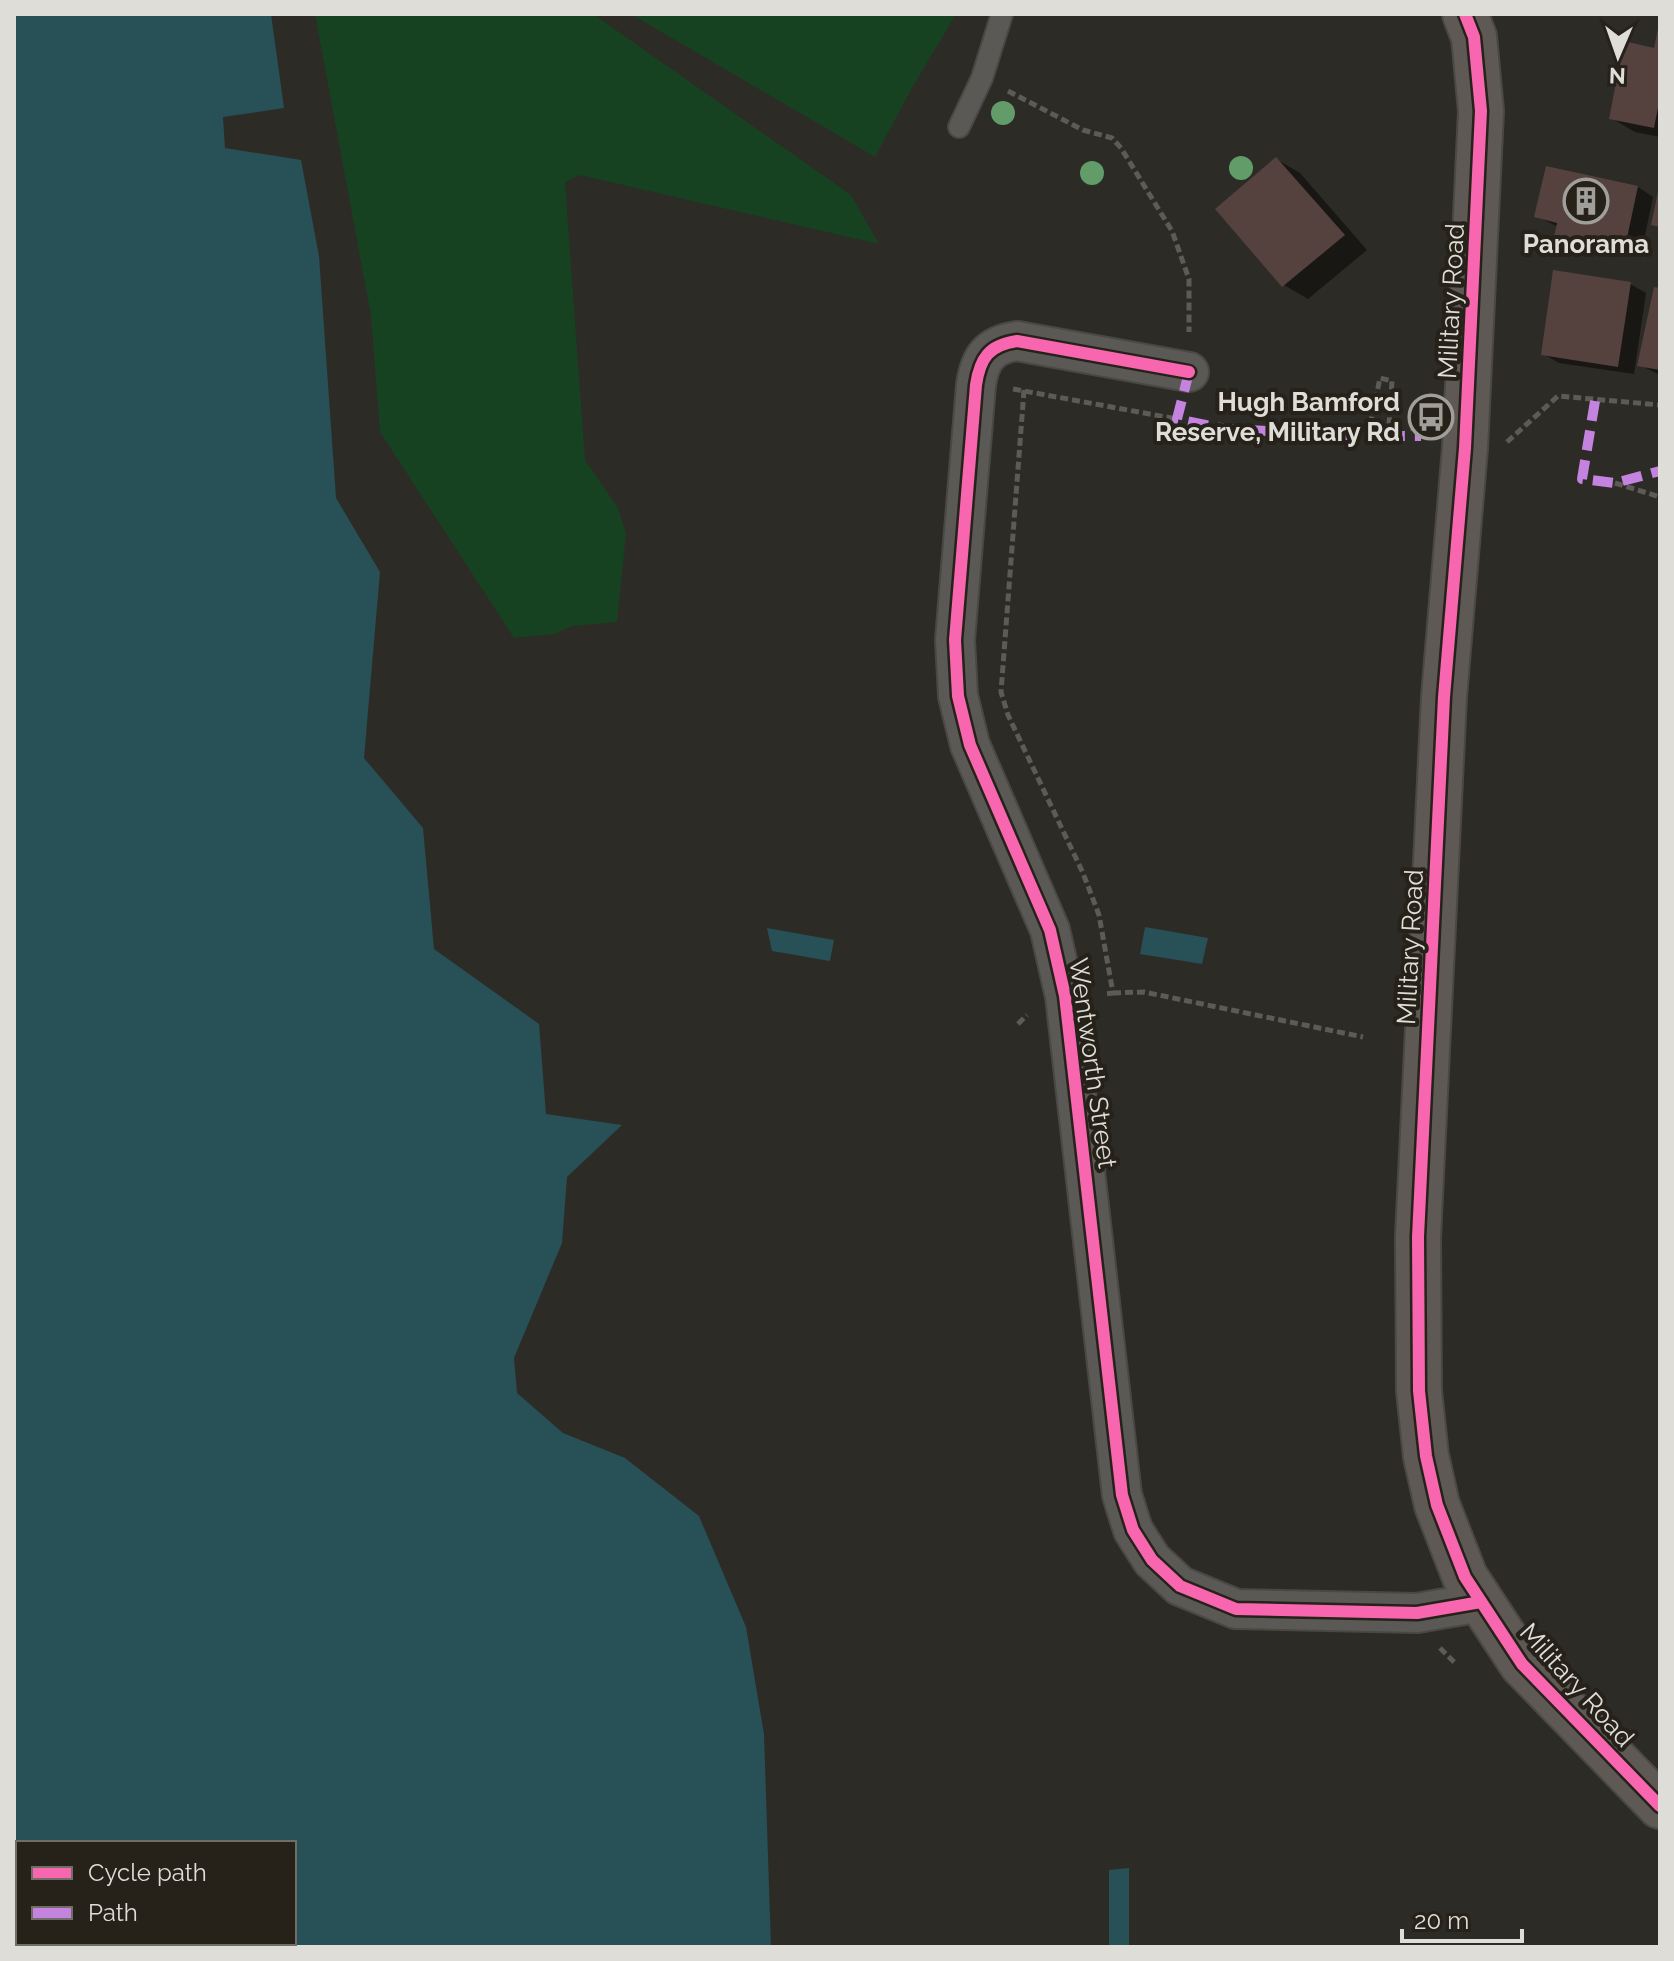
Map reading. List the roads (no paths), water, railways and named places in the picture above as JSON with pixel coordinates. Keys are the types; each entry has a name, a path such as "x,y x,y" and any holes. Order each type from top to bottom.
{"street":[{"name":"Military Road","path":"1465,14 1474,37 1481,111 1465,448 1443,729 1418,1237 1419,1378 1426,1456 1437,1505 1465,1577 1522,1664 1660,1806"},
{"name":"Wentworth Street","path":"1189,372 1017,341 1001,343 987,351 979,367 976,385 955,640 958,696 970,745 1050,930 1065,996 1122,1495 1133,1530 1152,1560 1180,1586 1236,1609 1417,1613 1481,1602"}],"lane":[{"path":"959,127 982,78 1002,14"}],"water":[{"path":"14,14 271,14 284,108 223,117 225,148 301,160 319,256 336,498 380,572 364,758 423,828 434,949 539,1024 546,1114 622,1125 567,1177 562,1243 514,1358 517,1393 563,1433 625,1458 699,1516 746,1627 764,1734 771,1947 14,1947"},
{"path":"1145,927 1208,938 1202,964 1140,954"},
{"path":"767,928 834,940 830,961 772,951"},
{"path":"1129,1868 1129,1947 1109,1947 1109,1870"}],"place":[{"name":"Panorama","path":"1586,201"},
{"name":"Hugh Bamford Reserve, Military Rd","path":"1431,417"}]}
